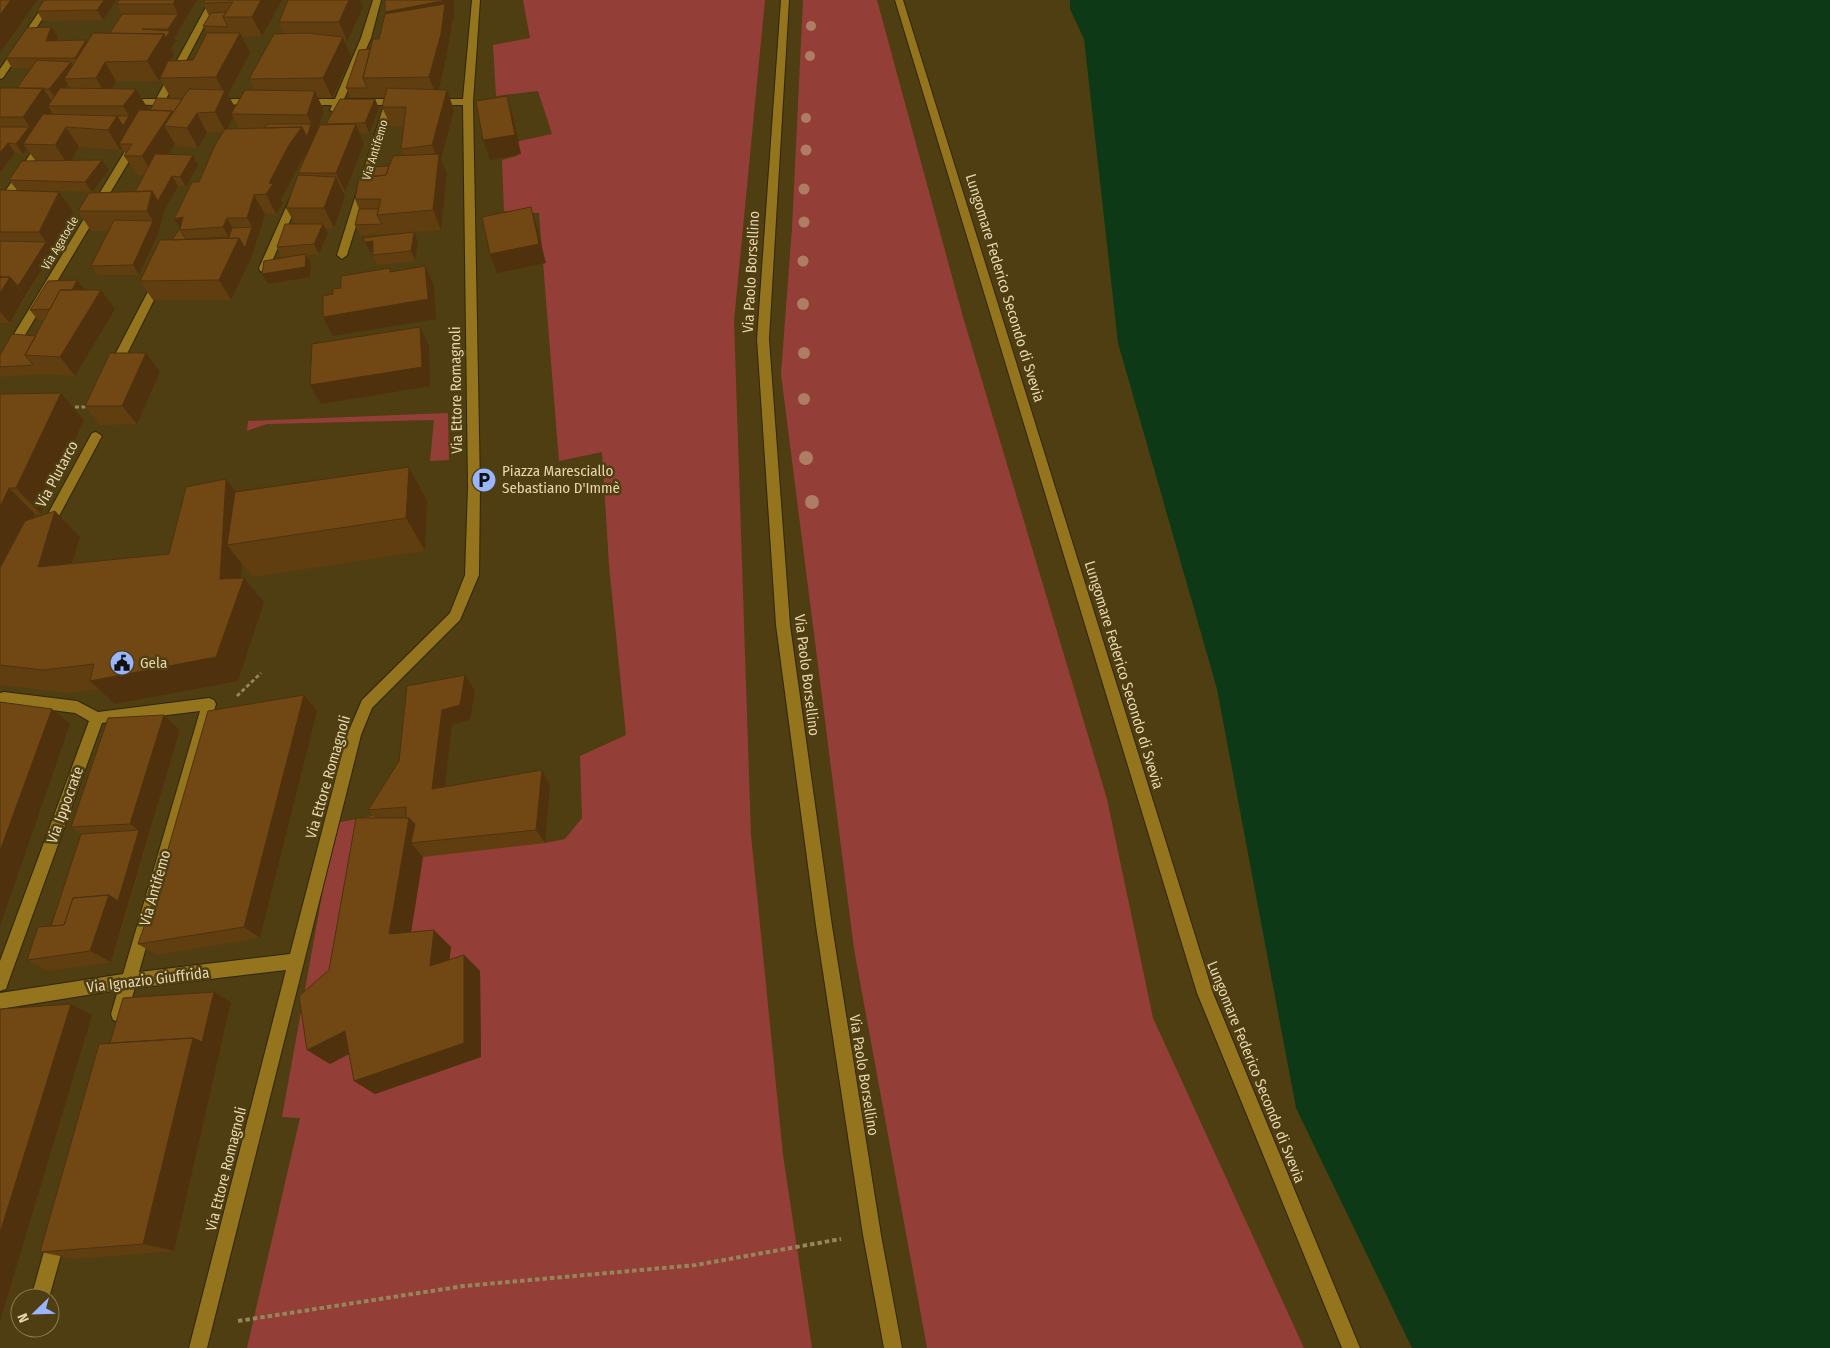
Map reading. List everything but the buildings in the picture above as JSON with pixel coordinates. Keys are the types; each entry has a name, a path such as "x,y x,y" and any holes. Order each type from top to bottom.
{"street":[{"path":"0,76 51,0"},
{"path":"150,118 214,0"},
{"path":"330,120 366,38 377,0"},
{"name":"Via Ettore Romagnoli","path":"198,1348 354,735 367,704 454,616 472,576 474,487 468,102 476,0"},
{"name":"Via Paolo Borsellino","path":"785,0 763,339 783,625 824,926 872,1235 893,1348"},
{"name":"Lungomare Federico Secondo di Svevia","path":"899,0 1205,993 1350,1348"},
{"path":"115,102 178,102"},
{"path":"205,102 270,102"},
{"path":"290,102 468,102"},
{"name":"Via Antifemo","path":"342,255 390,102"},
{"path":"0,207 48,134"},
{"name":"Via Agatocle","path":"0,367 140,135"},
{"path":"264,268 299,190"},
{"path":"114,368 164,271"},
{"name":"Via Plutarco","path":"41,537 96,436"},
{"path":"4,698 77,707 97,718"},
{"name":"Via Antifemo","path":"97,718 209,704 115,1029"},
{"name":"Via Ippocrate","path":"0,983 97,718"},
{"name":"Via Ignazio Giuffrida","path":"0,1000 128,981 296,961"},
{"path":"43,1288 61,1221"}],"path":[{"name":"Via Plutarco","path":"75,406 89,407 96,436"},
{"path":"203,1327 464,1286 696,1265 811,1243 872,1235"}],"shaded area":[{"path":"523,0 765,0 734,321 751,835 783,1155 812,1348 247,1348 300,1118 282,1117 335,823 418,808 545,843 565,839 582,818 580,756 626,735 609,565 602,452 559,461 539,213 504,211 502,160 517,156 515,142 552,134 538,91 496,96 493,45 530,38"},
{"path":"803,0 877,0 963,317 1107,799 1153,1018 1304,1348 927,1348 854,949 781,374 792,228"},
{"path":"1070,0 1830,0 1830,1348 1412,1348 1296,1108 1217,689 1118,343 1084,39 1070,9"},
{"path":"448,413 449,460 430,461 434,420 267,424 247,431 248,421"}],"place":[{"name":"Piazza Maresciallo Sebastiano D'Immè","path":"484,480"},
{"name":"Gela","path":"122,663"}]}
